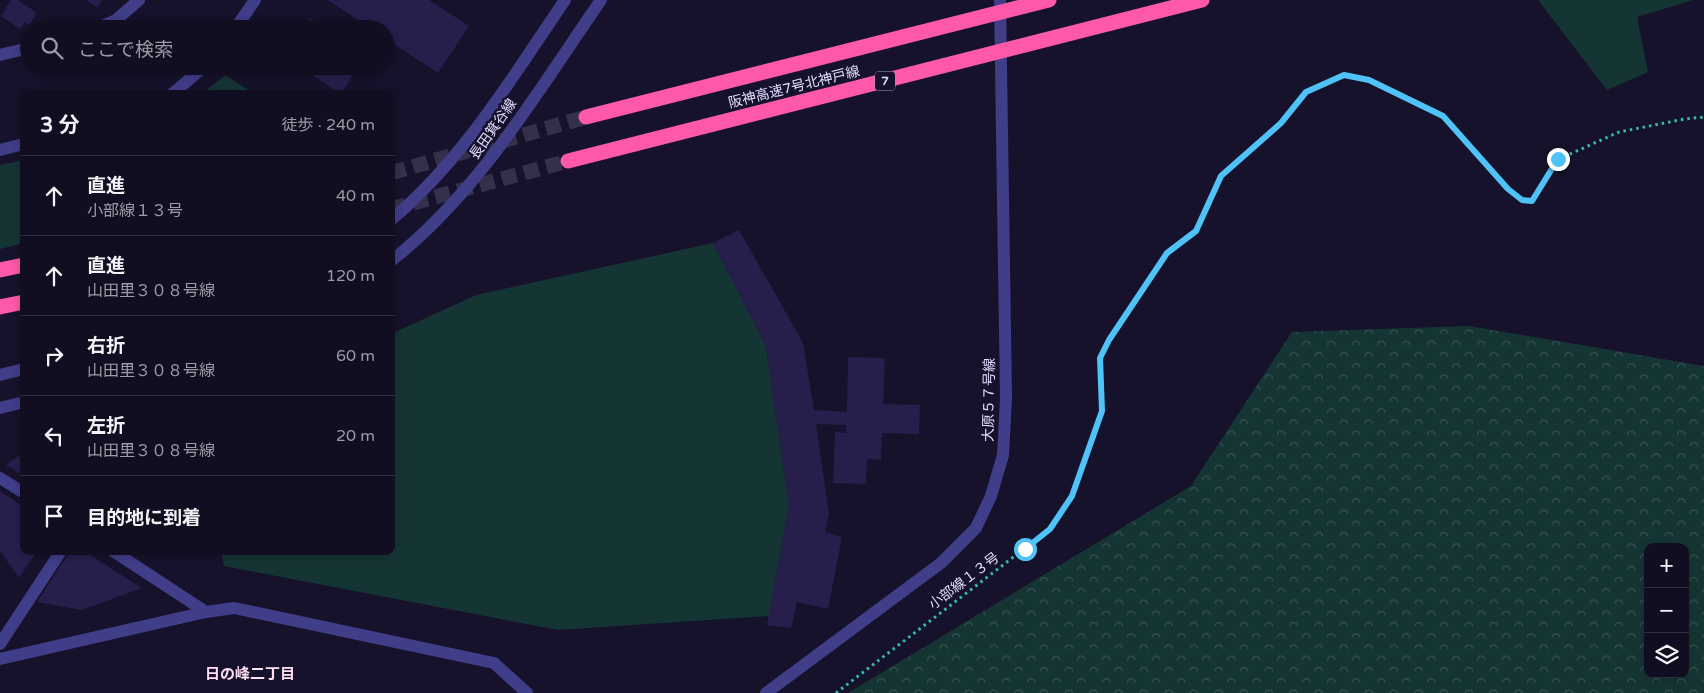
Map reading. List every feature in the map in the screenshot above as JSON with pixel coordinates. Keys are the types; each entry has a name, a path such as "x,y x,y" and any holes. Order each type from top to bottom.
{"highway":[{"name":"阪神高速7号北神戸線","path":"586,117 1049,0"},
{"name":"阪神高速7号北神戸線","path":"568,161 1202,0"},
{"path":"0,270 20,266"},
{"path":"0,307 20,303"}],"street":[{"path":"116,20 139,0"},
{"path":"241,20 255,0"},
{"name":"長田箕谷線","path":"395,216 450,162 506,87 566,0"},
{"name":"長田箕谷線","path":"395,258 422,237 475,180 601,0"},
{"name":"大原５７号線","path":"766,693 941,562 976,528 990,496 1003,455 1006,398 1000,0"},
{"path":"0,55 20,50"},
{"path":"177,90 194,75"},
{"path":"0,150 20,145"},
{"path":"0,375 20,370"},
{"path":"0,408 20,403"},
{"path":"0,478 20,490"},
{"path":"0,644 58,555"},
{"path":"118,555 206,612"},
{"path":"0,659 206,612 234,608 494,663 527,693"}],"path":[{"name":"小部線１３号","path":"836,693 1050,529 1072,496 1102,411 1100,358 1109,340 1167,253 1196,231 1221,176 1281,123 1306,92 1344,75 1369,80 1443,116 1508,189 1522,200 1532,201 1558,159 1619,132 1704,117"}],"green space":[{"path":"1538,0 1693,0 1637,17 1648,72 1607,90"},
{"path":"225,75 249,90 207,90"},
{"path":"20,161 20,244 0,249 0,165"},
{"path":"713,243 766,346 789,505 769,616 558,630 224,566 222,555 395,555 395,332 476,295"},
{"path":"1469,326 1704,366 1704,693 848,693 1191,486 1292,332"}],"building":[{"path":"11,0 18,0 37,13 32,20 20,20 20,29 1,16"},
{"path":"86,0 102,0 97,8"},
{"path":"328,0 429,0 469,26 438,73 395,45 395,20 358,20"},
{"path":"312,75 353,75 344,90 335,90"},
{"path":"739,230 803,343 814,410 847,412 848,357 885,358 883,404 920,405 919,434 882,433 881,460 867,459 866,484 833,483 835,432 846,433 846,425 816,424 829,513 825,532 842,537 828,609 797,602 791,628 767,625 789,505 766,346 713,243"},
{"path":"20,455 20,474 6,465"},
{"path":"0,491 20,504 20,555 34,555 19,578 0,551"},
{"path":"67,555 90,555 142,588 82,610 37,602"}],"tunnel":[{"path":"395,172 586,117"},
{"path":"395,208 568,161"}],"district":[{"name":"日の峰二丁目","path":"250,674"}],"route":[{"path":"1025,549 1050,529 1072,496 1102,411 1100,358 1109,340 1167,253 1196,231 1221,176 1281,123 1306,92 1344,75 1369,80 1443,116 1508,189 1522,200 1532,201 1558,159"}]}
